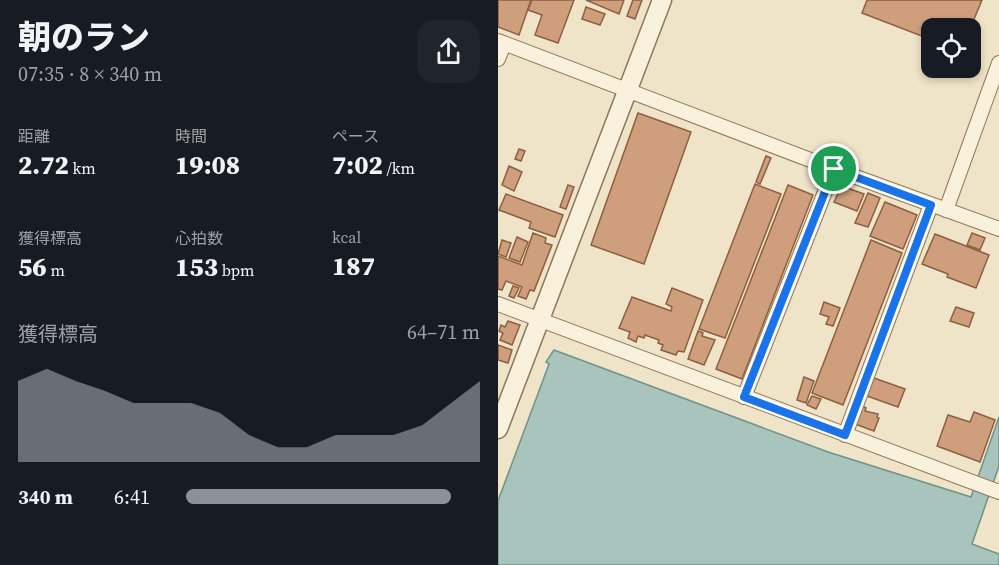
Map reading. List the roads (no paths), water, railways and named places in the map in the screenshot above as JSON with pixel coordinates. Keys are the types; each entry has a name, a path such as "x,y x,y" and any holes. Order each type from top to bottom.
{"street":[{"path":"498,429 663,0"},
{"path":"498,59 501,43 999,229"},
{"path":"946,210 999,63"},
{"path":"744,397 834,169"},
{"path":"845,435 931,205"},
{"path":"498,304 999,492"}],"water":[{"path":"554,350 828,452 971,497 999,417 999,466 972,544 999,554 999,565 498,565 498,501 549,364 546,362"}]}
